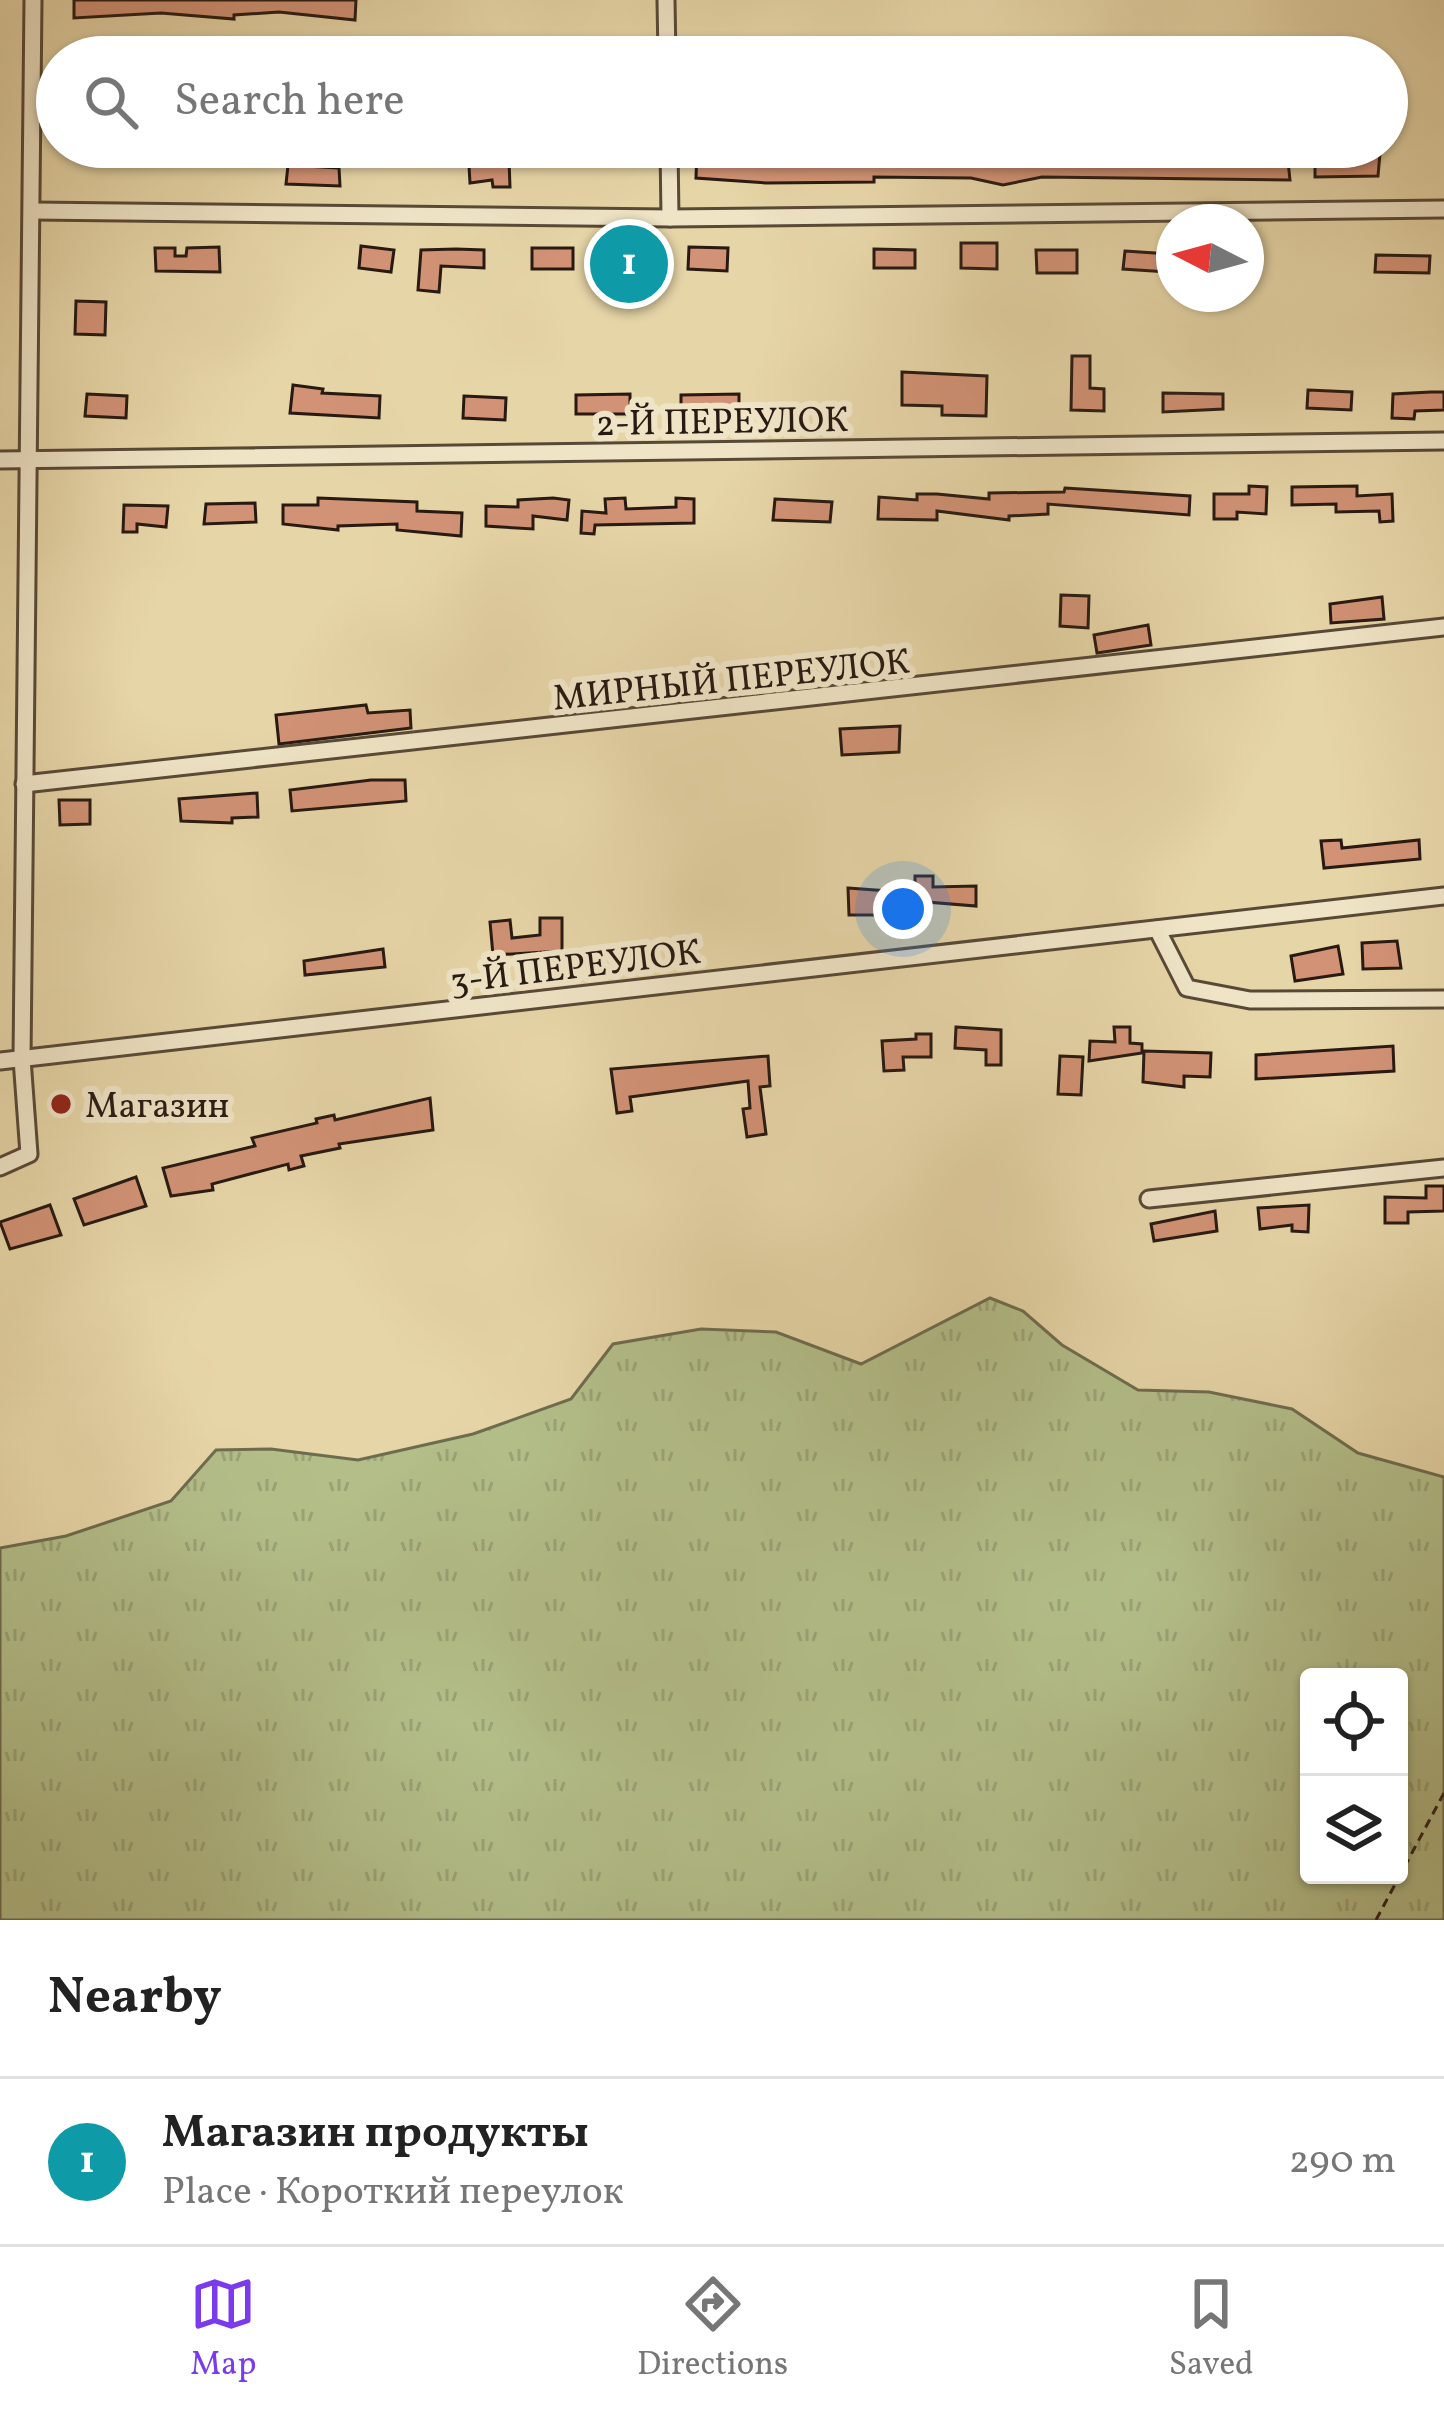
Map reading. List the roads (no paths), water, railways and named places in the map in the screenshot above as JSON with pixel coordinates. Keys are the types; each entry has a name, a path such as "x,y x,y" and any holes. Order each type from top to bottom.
{"street":[{"path":"0,1167 29,1154 22,1059 32,459 33,0"},
{"path":"666,0 667,36"},
{"path":"669,168 670,218"},
{"path":"33,211 670,218 1444,209"},
{"name":"2-Й ПЕРЕУЛОК","path":"0,460 1444,441"},
{"name":"МИРНЫЙ ПЕРЕУЛОК","path":"24,784 1444,627"},
{"name":"3-Й ПЕРЕУЛОК","path":"0,1061 1444,896"},
{"path":"1157,928 1187,988 1250,1000 1444,999"},
{"path":"1149,1198 1444,1168"}],"place":[{"name":"Магазин продукты","path":"629,264"},
{"name":"Магазин","path":"61,1104"}]}
